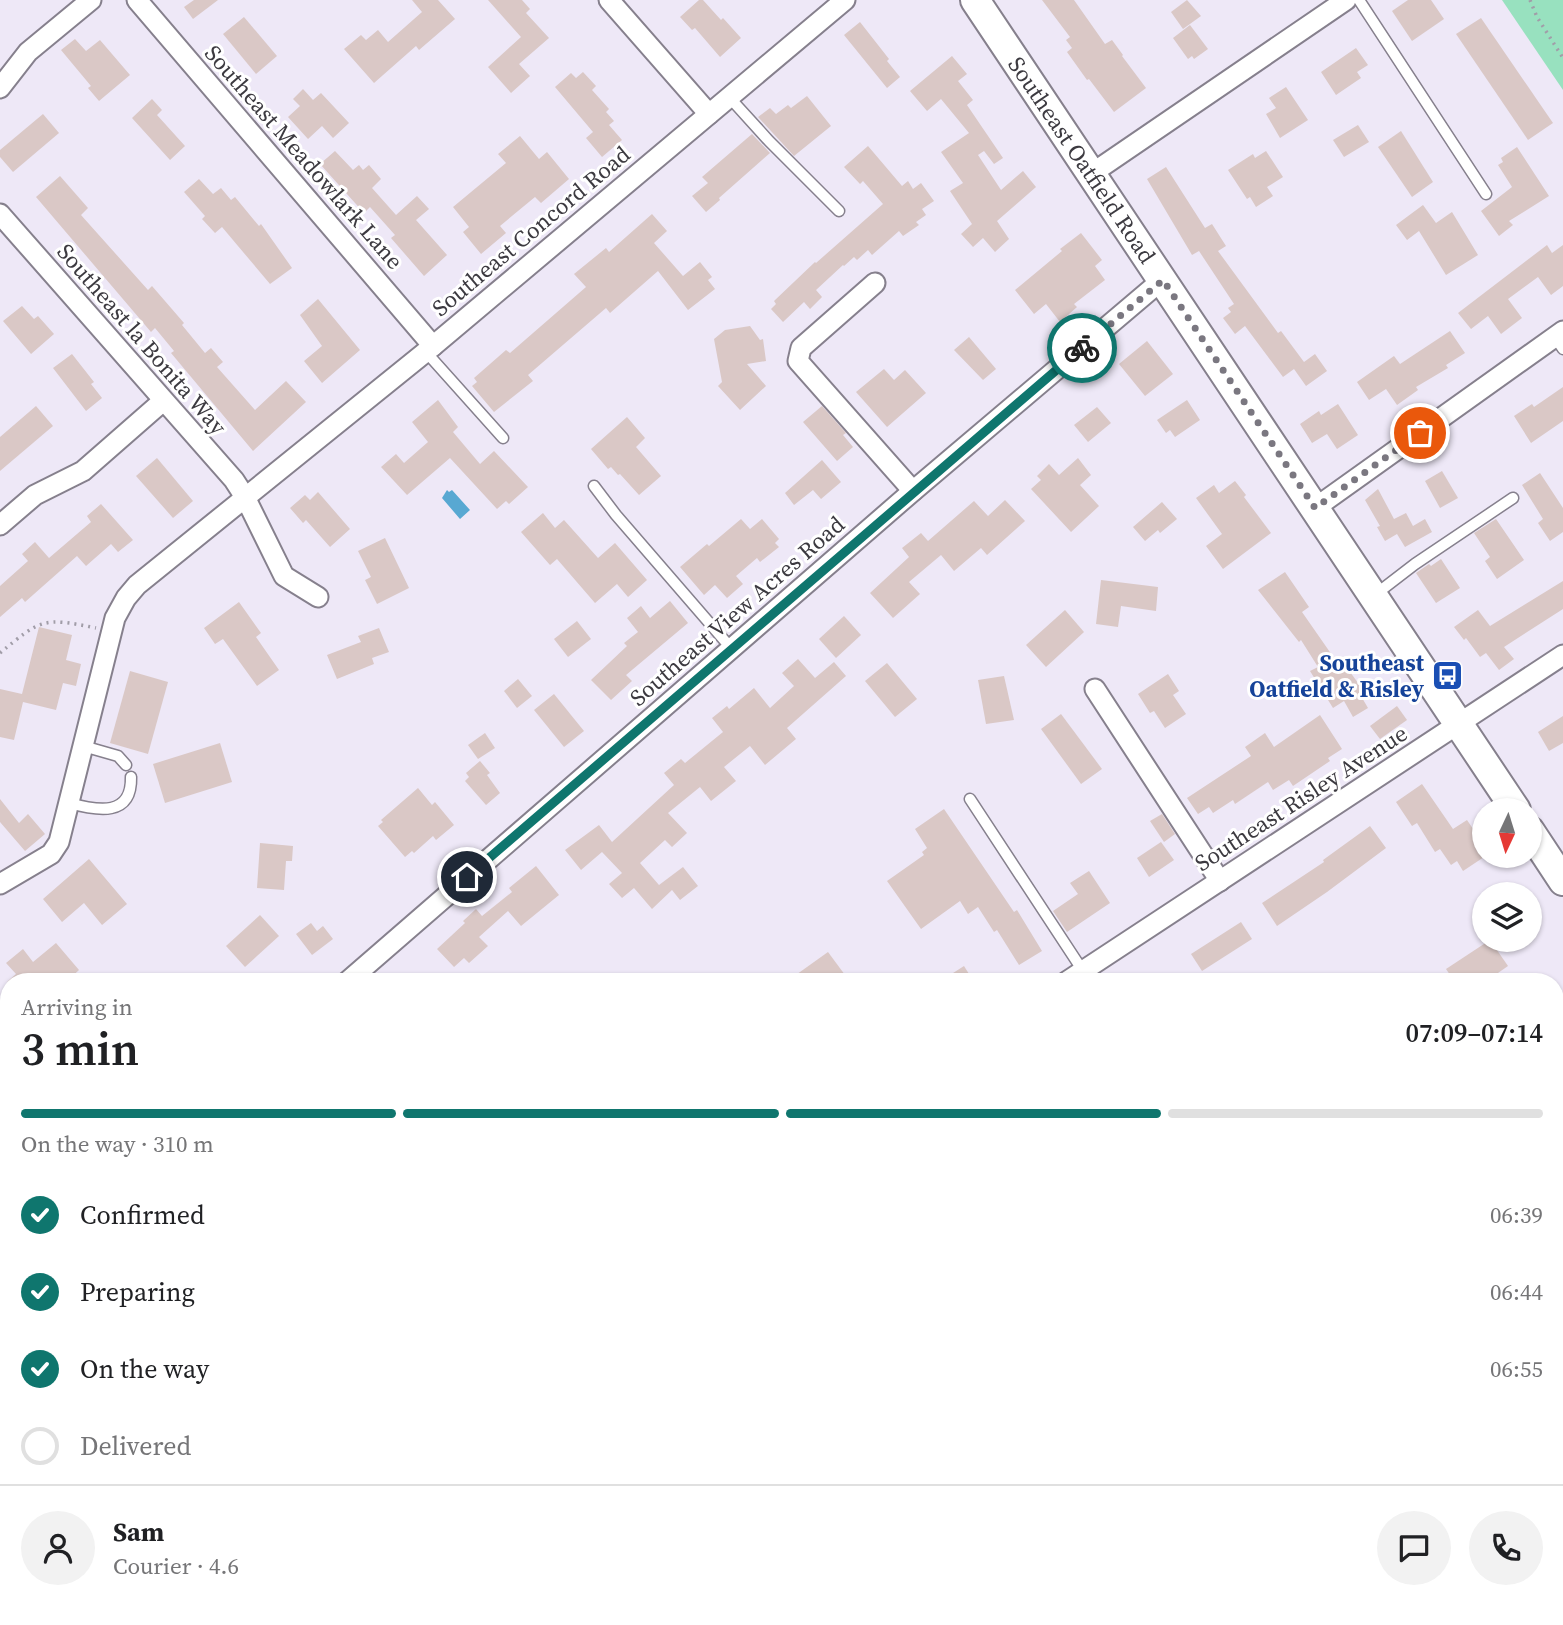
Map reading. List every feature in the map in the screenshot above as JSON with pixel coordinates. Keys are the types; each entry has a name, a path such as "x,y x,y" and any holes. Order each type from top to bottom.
{"main road":[{"name":"Southeast Oatfield Road","path":"975,0 1508,798"},
{"path":"1542,849 1563,881"}],"street":[{"path":"0,88 28,52 91,0"},
{"name":"Southeast Meadowlark Lane","path":"137,0 429,349"},
{"path":"609,0 709,114"},
{"name":"Southeast Concord Road","path":"0,884 51,855 59,842 112,631 120,608 137,585 429,349 845,0"},
{"path":"1091,174 1346,0"},
{"name":"Southeast la Bonita Way","path":"0,214 234,480 284,576 318,597"},
{"name":"Southeast View Acres Road","path":"357,973 913,491 1163,280"},
{"path":"876,283 801,348 798,361 913,491"},
{"path":"1315,508 1560,339"},
{"path":"0,525 35,495 83,471 163,401"},
{"name":"Southeast Risley Avenue","path":"1080,973 1563,655"},
{"path":"1095,688 1220,881"}],"lane":[{"path":"1359,0 1486,194"},
{"path":"729,97 839,211"},
{"path":"429,349 503,438"},
{"path":"594,486 731,648"},
{"path":"1373,596 1415,564 1513,498"},
{"path":"83,746 118,756 126,765"},
{"path":"69,803 93,810 123,804 131,789 131,777"},
{"path":"970,799 1083,971"}],"path":[{"path":"1530,0 1537,17 1563,58"},
{"path":"0,653 41,622 61,621 112,631"}],"green space":[{"path":"1502,0 1563,0 1563,90"}],"water":[{"path":"447,490 452,490 470,510 460,519 442,498"}],"building":[{"path":"194,0 218,0 193,19 184,7"},
{"path":"412,0 438,0 455,19 419,50 416,46 374,83 344,49 361,35 366,40 378,30 388,42 422,12"},
{"path":"488,0 522,0 530,9 526,13 549,38 519,64 530,76 511,93 488,67 521,37"},
{"path":"699,0 703,0 721,20 723,18 741,38 720,57 695,28 692,30 680,17"},
{"path":"1042,0 1074,0 1105,44 1112,40 1146,88 1114,112 1067,52 1072,48 1066,40 1070,37"},
{"path":"1187,0 1201,16 1183,29 1171,12"},
{"path":"1408,0 1431,0 1444,19 1412,41 1392,11"},
{"path":"244,17 277,56 256,74 223,34"},
{"path":"1481,18 1553,123 1528,140 1456,34"},
{"path":"860,22 900,77 887,88 844,35"},
{"path":"1190,25 1208,49 1194,59 1192,56 1188,59 1173,38"},
{"path":"75,39 86,51 100,40 130,75 99,101 88,88 91,86 61,50"},
{"path":"1356,48 1368,65 1357,72 1361,78 1336,95 1321,72"},
{"path":"952,56 967,74 958,81 973,100 967,105 1003,158 994,164 984,151 978,155 1001,190 1023,171 1036,187 997,221 1009,239 995,252 983,238 973,247 961,234 972,224 950,191 963,183 941,152 969,133 941,99 927,111 910,91"},
{"path":"583,72 596,86 592,90 609,109 606,112 614,121 609,125 622,140 602,157 586,138 593,132 555,87 571,73 576,78"},
{"path":"1286,87 1308,120 1280,138 1266,114 1276,108 1269,98"},
{"path":"303,89 313,100 321,93 349,123 333,138 322,126 308,139 288,117 300,106 293,99"},
{"path":"807,96 831,126 794,156 758,117 770,108 776,114 788,105 791,108"},
{"path":"152,99 162,110 157,115 185,146 170,160 132,118"},
{"path":"43,114 59,133 13,172 0,157 0,150"},
{"path":"1358,125 1369,142 1344,157 1333,140"},
{"path":"1401,131 1433,182 1412,197 1378,147"},
{"path":"752,134 770,153 706,212 692,196 708,183 702,177"},
{"path":"520,136 539,159 547,152 569,179 541,203 535,197 500,226 506,233 481,254 463,232 469,227 453,207 506,163 498,154"},
{"path":"868,146 902,186 908,181 913,189 921,183 934,201 922,209 926,215 916,222 919,225 903,236 899,231 872,255 868,250 857,260 854,257 816,290 822,297 810,309 804,302 783,322 771,309 776,304 774,301 883,204 863,181 860,184 844,167"},
{"path":"1517,147 1549,196 1509,221 1513,225 1499,236 1481,211 1512,187 1498,165 1503,162 1501,158"},
{"path":"335,151 353,170 359,165 363,170 369,165 381,179 372,188 396,215 417,196 429,209 416,220 447,255 424,276 391,238 395,235 370,207 364,213 320,164"},
{"path":"1266,151 1283,177 1267,187 1273,196 1256,207 1250,197 1247,199 1228,170 1253,154 1255,158"},
{"path":"1166,167 1205,228 1212,224 1226,246 1218,251 1278,333 1281,331 1304,362 1315,354 1327,371 1306,386 1294,369 1283,377 1245,326 1235,334 1223,318 1231,312 1228,308 1234,304 1199,251 1192,255 1147,179"},
{"path":"60,176 88,208 81,215 148,290 152,286 184,323 182,325 205,353 211,348 223,362 217,367 255,410 286,381 306,402 253,451 171,353 174,351 155,328 151,332 36,197"},
{"path":"199,179 213,194 221,188 231,200 235,197 259,226 261,224 292,268 270,284 222,227 215,233 202,219 205,216 184,192"},
{"path":"1423,205 1436,223 1452,212 1478,255 1446,275 1419,231 1407,240 1396,225"},
{"path":"652,214 667,231 654,243 683,276 700,262 712,277 708,280 715,289 688,310 658,271 610,313 606,308 528,375 533,381 494,412 472,386 477,382 474,378 506,350 510,353 586,287 574,274 606,248 609,252"},
{"path":"1081,233 1102,260 1095,266 1105,280 1074,304 1077,307 1060,322 1046,304 1034,314 1015,290"},
{"path":"1547,245 1552,253 1563,245 1563,286 1551,295 1538,277 1508,299 1522,318 1501,334 1488,316 1471,329 1458,313"},
{"path":"318,299 360,350 322,383 304,361 322,346 300,315"},
{"path":"22,306 34,319 38,316 54,334 31,354 3,321"},
{"path":"750,326 760,340 763,339 766,361 747,364 766,386 740,410 718,386 722,382 714,339 725,330"},
{"path":"1450,331 1465,353 1446,365 1448,368 1416,387 1418,390 1397,405 1386,389 1369,400 1357,382 1394,356 1400,364"},
{"path":"969,337 996,369 983,380 954,350"},
{"path":"1147,341 1173,374 1145,396 1119,364"},
{"path":"72,354 94,382 91,384 102,398 86,411 53,368"},
{"path":"884,369 894,380 905,370 926,393 887,427 856,392"},
{"path":"1563,387 1563,421 1531,443 1514,416 1532,404 1534,407"},
{"path":"438,400 458,427 453,432 480,464 494,451 528,487 509,504 506,501 497,509 450,458 407,495 381,467 396,454 404,463 428,442 412,422"},
{"path":"1187,400 1200,420 1175,437 1170,430 1166,433 1157,420"},
{"path":"1338,404 1358,435 1337,449 1327,434 1312,443 1300,424 1319,411 1321,415"},
{"path":"36,406 53,426 0,471 0,437"},
{"path":"822,406 846,433 843,435 853,447 837,461 803,422"},
{"path":"1097,407 1111,423 1088,442 1074,425"},
{"path":"627,417 645,438 636,447 661,476 639,495 620,474 611,467 608,469 591,449"},
{"path":"157,458 193,501 173,518 136,476"},
{"path":"1078,458 1091,475 1080,485 1099,506 1071,532 1031,489 1041,480 1037,476 1049,464 1059,475"},
{"path":"822,460 841,482 821,499 813,490 794,505 785,493"},
{"path":"1442,471 1458,498 1440,508 1425,481"},
{"path":"1540,473 1563,508 1563,532 1550,541 1538,523 1543,519 1522,485"},
{"path":"1235,481 1271,533 1223,569 1206,546 1222,534 1196,498 1214,485 1219,493"},
{"path":"1378,489 1394,519 1406,513 1413,526 1425,519 1432,532 1405,547 1397,534 1385,541 1365,500"},
{"path":"318,492 350,529 330,547 306,520 303,523 290,508 305,495 310,500"},
{"path":"1005,500 1025,521 987,555 981,548 954,571 941,555 909,582 920,594 893,618 870,593 909,557 902,548 921,533 928,541 974,501 988,516"},
{"path":"1162,502 1177,519 1145,541 1133,527"},
{"path":"101,504 133,540 118,552 111,544 86,566 77,556 25,602 22,598 0,617 0,586 28,561 22,554 35,542 49,558 91,522 87,516"},
{"path":"543,513 555,528 564,520 598,558 615,543 647,580 628,597 617,584 595,603 557,559 550,565 521,532"},
{"path":"741,519 750,529 762,519 779,539 775,543 779,547 760,562 757,558 736,576 743,584 727,598 715,585 704,595 680,567"},
{"path":"1496,519 1524,560 1497,579 1485,561 1490,557 1474,533"},
{"path":"385,538 409,588 377,604 365,580 371,577 358,551"},
{"path":"1441,559 1460,588 1436,603 1416,573"},
{"path":"1285,572 1309,607 1302,612 1341,668 1345,665 1366,694 1361,696 1368,708 1353,717 1344,701 1333,708 1310,671 1318,667 1301,640 1299,642 1258,590"},
{"path":"1101,580 1158,587 1156,611 1121,606 1118,627 1096,624"},
{"path":"1563,581 1563,609 1504,647 1514,659 1499,670 1486,653 1480,657 1454,627 1478,610 1490,626"},
{"path":"670,601 688,623 626,675 632,681 611,700 591,680 627,646 624,643 638,632 627,618 641,606 650,618"},
{"path":"239,602 261,633 256,637 279,670 257,686 223,639 215,644 204,628"},
{"path":"1065,610 1084,632 1046,667 1026,645"},
{"path":"844,616 861,635 836,658 819,639"},
{"path":"577,621 591,639 568,657 554,639"},
{"path":"39,627 72,635 66,660 81,664 76,686 63,683 56,710 23,702 14,740 0,737 0,689 22,694"},
{"path":"379,628 389,652 372,658 374,664 337,679 327,655 361,642 358,636"},
{"path":"798,659 815,678 834,662 846,676 787,728 796,739 765,765 750,746 724,767 736,781 711,801 700,787 668,813 687,833 672,847 665,840 640,863 659,885 683,867 698,886 680,900 672,890 652,909 634,888 622,898 609,884 622,873 602,852 581,870 565,850 599,825 612,842 674,785 664,773 681,759 685,763 723,732 712,718 727,706 729,709 754,688 770,708 794,686 782,673"},
{"path":"887,663 917,699 895,717 865,681"},
{"path":"130,671 168,682 148,754 110,743"},
{"path":"1168,674 1179,691 1173,695 1186,714 1165,728 1154,711 1150,713 1138,694"},
{"path":"1004,676 1014,720 986,724 978,680"},
{"path":"518,679 532,696 517,708 504,691"},
{"path":"554,694 584,731 564,747 534,710"},
{"path":"1397,706 1407,720 1380,739 1370,726"},
{"path":"1061,714 1102,769 1081,784 1041,729"},
{"path":"1320,715 1342,749 1328,758 1330,761 1293,786 1289,780 1273,790 1268,782 1235,804 1233,800 1213,813 1209,807 1198,814 1187,798 1251,756 1245,747 1265,733 1274,747"},
{"path":"1563,716 1563,743 1549,751 1538,732"},
{"path":"485,733 495,748 478,759 468,745"},
{"path":"220,743 232,782 165,803 153,764"},
{"path":"480,761 490,773 487,775 500,793 486,805 465,781 469,777 466,773"},
{"path":"1422,784 1453,829 1467,820 1472,827 1472,865 1463,871 1457,861 1451,865 1440,849 1435,852 1417,823 1412,826 1396,802"},
{"path":"418,788 432,805 435,802 454,825 436,840 433,836 414,853 412,851 405,857 378,826 383,822 381,820"},
{"path":"0,799 19,823 28,814 45,834 25,851 0,822"},
{"path":"944,809 1014,912 1017,910 1042,951 1019,965 997,930 994,932 978,907 968,914 960,901 921,929 887,881 924,855 922,852 927,848 915,829"},
{"path":"1162,814 1175,834 1164,842 1150,821"},
{"path":"1370,826 1386,848 1277,926 1262,903 1324,862 1323,860"},
{"path":"1161,842 1174,860 1149,877 1137,858"},
{"path":"260,843 293,846 292,861 286,861 284,890 257,888"},
{"path":"89,859 127,904 102,925 84,903 62,922 43,899"},
{"path":"536,866 559,895 521,926 508,911 479,937 488,946 469,963 464,958 454,967 437,949 476,909 482,916 512,892 509,888"},
{"path":"1089,871 1110,903 1067,932 1053,911 1078,894 1070,883"},
{"path":"260,915 279,936 245,967 226,946"},
{"path":"1241,922 1252,939 1202,971 1191,954"},
{"path":"311,923 317,931 323,926 333,939 312,955 296,934"},
{"path":"56,943 79,970 76,973 15,973 6,963 23,949 33,962"},
{"path":"828,952 844,973 799,973"},
{"path":"1472,952 1498,952 1508,966 1498,973 1449,973 1446,969"},
{"path":"964,966 968,973 953,973"}],"way so far":[{"path":"1082,348 1163,280 1315,508 1420,433"}],"place":[{"name":"Southeast Oatfield & Risley","path":"1447,676"}],"route":[{"path":"467,877 1082,348"}]}
